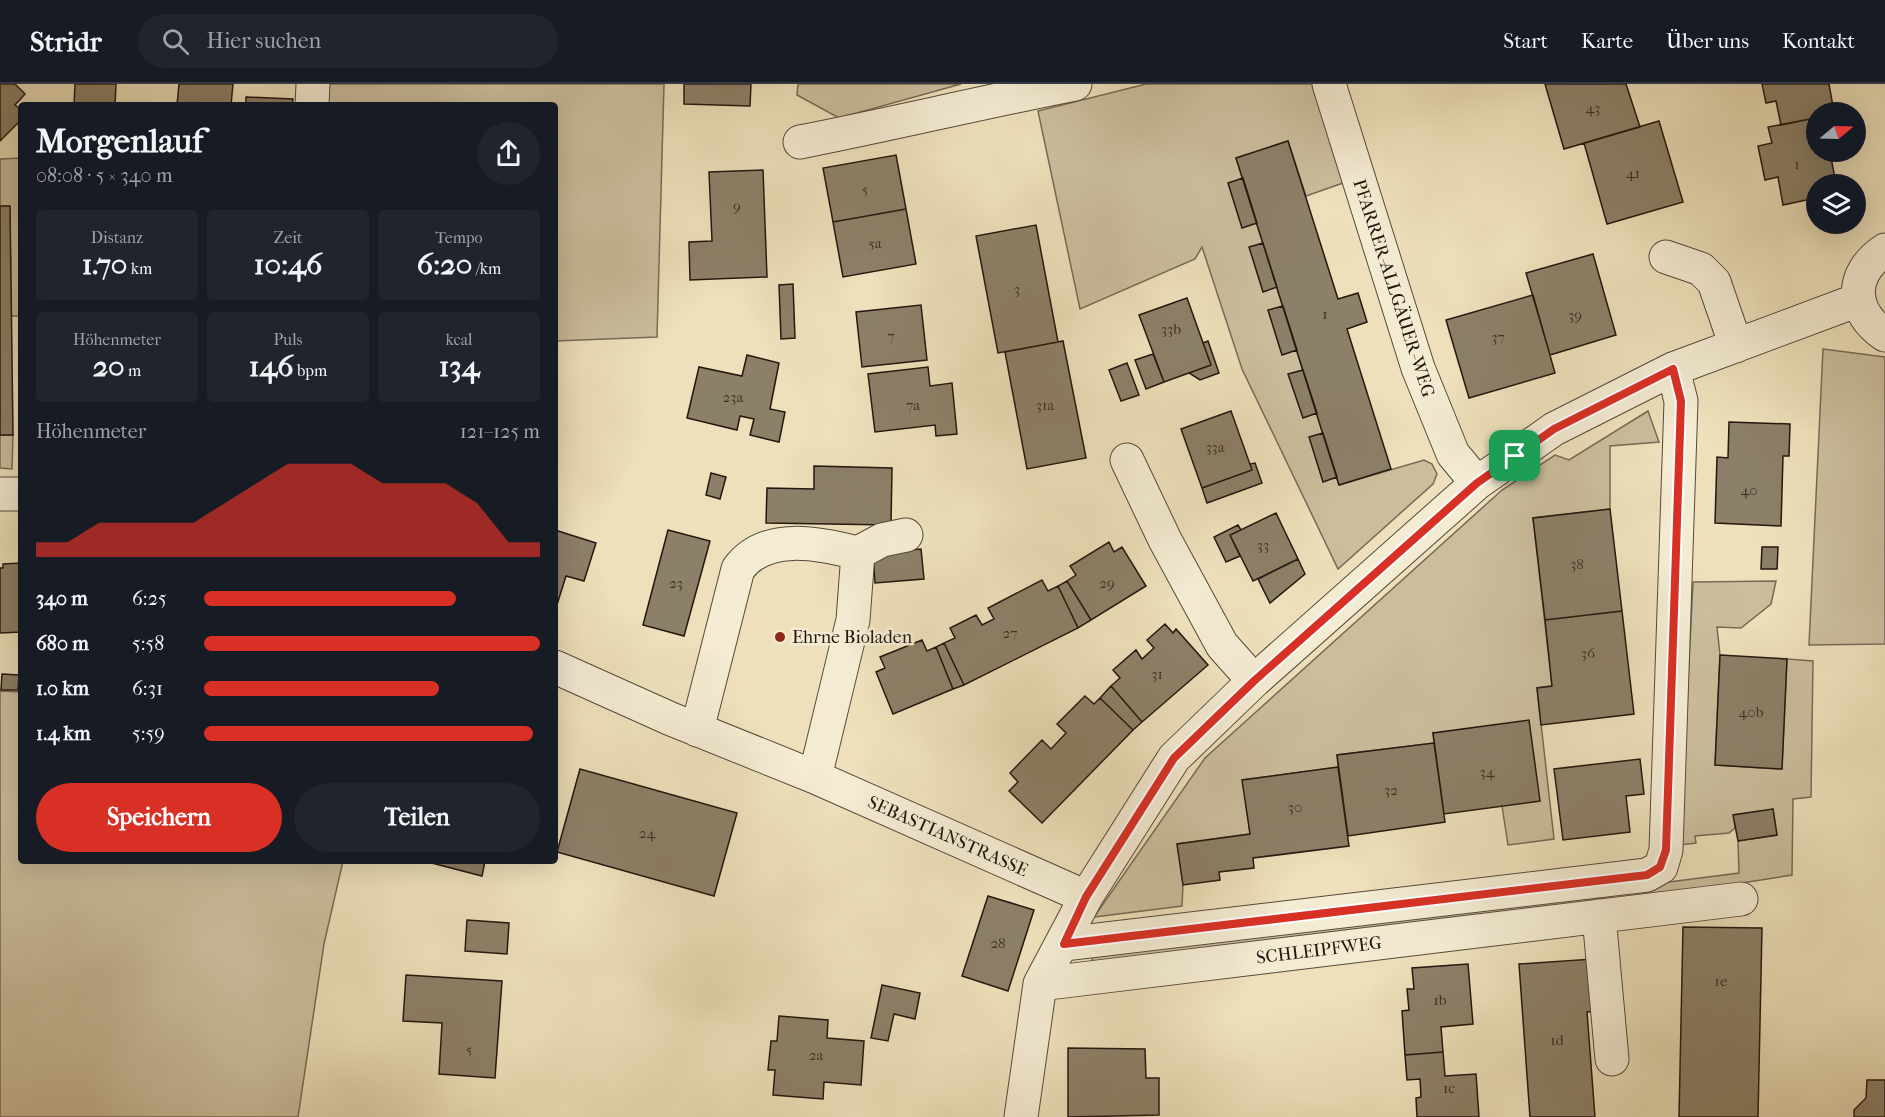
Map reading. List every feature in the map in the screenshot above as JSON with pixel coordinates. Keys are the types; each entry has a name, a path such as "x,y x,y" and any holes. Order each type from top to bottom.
{"street":[{"path":"312,102 313,84"},
{"path":"800,142 909,121 978,94 1075,84"},
{"name":"PFARRER-ALLGÄUER-WEG","path":"1329,84 1418,368 1453,454 1477,483"},
{"path":"1885,250 1872,259 1863,271 1858,285 1858,300 1863,314 1872,326 1885,335"},
{"path":"1666,257 1701,269 1714,282 1736,346"},
{"path":"1021,1117 1040,984 1064,944 1086,897 1174,758 1254,681 1477,483 1554,429 1673,369 1858,300"},
{"path":"1064,944 1647,875 1660,867 1666,850 1681,413 1681,401 1673,369"},
{"path":"1127,460 1165,540 1222,645 1254,681"},
{"path":"0,494 18,494"},
{"path":"697,730 738,569 746,558 768,548 813,542 858,553 882,540 906,535"},
{"path":"814,777 853,620 858,553"},
{"name":"SEBASTIANSTRASSE","path":"558,669 697,730 814,777 1086,897"},
{"name":"SCHLEIPFWEG","path":"1040,984 1741,899"},
{"path":"1599,916 1612,1059"}],"shaded area":[{"path":"329,84 664,84 657,337 558,341 558,102 327,102"},
{"path":"798,84 961,84 839,118 797,95"},
{"path":"1146,84 1317,84 1346,182 1306,196 1288,141 1236,158 1339,485 1424,460 1432,464 1437,474 1433,484 1338,569 1242,369 1202,247 1195,259 1080,309 1038,111"},
{"path":"18,158 18,316 11,316 10,206 0,206 0,159"},
{"path":"1823,349 1885,357 1885,644 1809,645"},
{"path":"1648,411 1659,442 1610,446 1610,509 1533,518 1552,686 1537,688 1554,839 1508,845 1502,806 1433,733 1434,743 1337,755 1338,767 1243,780 1250,834 1177,844 1183,885 1182,906 1094,917 1205,758 1502,490 1555,455 1569,460"},
{"path":"0,435 13,435 12,469 0,468"},
{"path":"1776,581 1771,604 1741,628 1717,627 1720,655 1715,765 1782,769 1787,659 1813,661 1811,797 1793,799 1792,875 1691,891 1093,966 1092,956 1739,873 1738,841 1777,835 1773,809 1734,815 1735,828 1729,833 1695,836 1696,843 1680,845 1693,582"},
{"path":"0,691 18,692 18,864 342,864 324,944 298,1117 0,1117"}],"building":[{"path":"0,84 15,84 25,94 15,105 18,108 18,123 0,141"},
{"path":"75,84 116,84 115,102 74,102"},
{"path":"179,84 233,84 231,102 177,102"},
{"path":"684,84 751,84 750,106 684,104"},
{"path":"1545,84 1626,84 1640,127 1564,149"},
{"path":"1762,84 1829,84 1832,102 1806,102 1806,120 1781,125 1776,101 1766,103"},
{"path":"246,97 293,99 292,102 246,102"},
{"path":"1806,120 1806,162 1832,162 1834,174 1806,174 1806,200 1783,205 1778,177 1765,180 1758,146 1772,143 1768,127"},
{"path":"1659,121 1683,202 1607,224 1584,143"},
{"path":"1288,141 1338,299 1358,293 1367,322 1347,329 1391,469 1339,485 1236,158"},
{"path":"896,155 906,209 833,222 823,168"},
{"path":"763,170 767,277 690,280 689,242 712,241 709,172"},
{"path":"1243,178 1257,223 1242,228 1228,183"},
{"path":"0,206 10,206 13,435 0,435"},
{"path":"906,209 916,264 843,277 833,222"},
{"path":"1036,225 1058,342 998,353 976,236"},
{"path":"1263,243 1277,287 1263,292 1249,247"},
{"path":"1593,254 1616,335 1550,355 1526,273"},
{"path":"793,284 795,338 781,339 779,285"},
{"path":"1533,295 1555,373 1469,398 1446,320"},
{"path":"1187,298 1211,365 1164,382 1139,315"},
{"path":"921,305 927,360 862,367 856,312"},
{"path":"1283,306 1297,350 1282,355 1268,310"},
{"path":"1063,341 1086,458 1027,469 1005,352"},
{"path":"1208,341 1219,373 1200,380 1189,373 1211,365 1203,343"},
{"path":"1153,354 1164,382 1146,389 1135,360"},
{"path":"747,355 779,363 770,409 785,412 779,442 750,435 754,419 740,416 737,430 687,418 699,367 742,376"},
{"path":"1127,363 1139,395 1121,401 1109,370"},
{"path":"928,367 930,386 952,383 957,434 936,436 935,425 875,432 868,374"},
{"path":"1303,370 1317,413 1303,418 1288,374"},
{"path":"1231,411 1252,470 1202,488 1181,429"},
{"path":"1729,422 1790,424 1789,456 1783,456 1781,526 1715,523 1717,457 1728,458"},
{"path":"1323,433 1337,477 1323,482 1309,437"},
{"path":"1255,463 1262,483 1207,503 1202,488 1252,470 1250,464"},
{"path":"814,466 892,468 891,525 766,523 767,488 814,489"},
{"path":"711,473 726,477 720,499 706,495"},
{"path":"1610,509 1622,611 1545,620 1533,518"},
{"path":"1276,513 1298,559 1253,581 1230,535"},
{"path":"1238,525 1241,530 1230,535 1240,556 1226,562 1214,537"},
{"path":"668,530 710,541 684,636 643,625"},
{"path":"558,531 596,543 584,581 566,576 558,601"},
{"path":"1109,542 1114,552 1122,547 1146,586 1091,620 1067,581 1076,575 1070,566"},
{"path":"1762,547 1778,547 1777,569 1761,569"},
{"path":"921,549 924,579 875,583 873,553"},
{"path":"1298,559 1305,574 1270,603 1258,579"},
{"path":"18,563 18,632 0,633 0,568 3,568 3,564"},
{"path":"1042,580 1048,591 1058,586 1078,628 964,685 944,643 955,638 950,628 976,615 982,625 994,619 988,608"},
{"path":"1067,581 1091,620 1078,628 1058,586"},
{"path":"1622,611 1634,714 1541,725 1537,688 1552,686 1545,620"},
{"path":"1165,624 1173,633 1176,629 1208,665 1142,722 1111,686 1120,678 1113,670 1136,650 1142,659 1154,648 1147,640"},
{"path":"922,640 927,651 936,647 953,689 893,714 876,672 885,668 880,657"},
{"path":"944,643 964,685 953,689 936,647"},
{"path":"1720,655 1787,659 1782,769 1715,765"},
{"path":"2,674 18,675 18,690 1,690"},
{"path":"1111,686 1142,722 1133,730 1100,698"},
{"path":"1085,696 1094,704 1100,698 1133,730 1042,823 1009,791 1018,782 1010,773 1042,740 1051,749 1066,733 1057,724"},
{"path":"1529,720 1540,801 1444,814 1433,733"},
{"path":"1434,743 1445,822 1348,836 1337,755"},
{"path":"1640,759 1644,794 1626,796 1630,832 1563,840 1554,769"},
{"path":"1338,767 1349,846 1253,858 1254,868 1219,872 1220,880 1183,885 1177,844 1250,834 1242,780"},
{"path":"580,769 737,813 714,896 558,852"},
{"path":"1773,809 1777,835 1738,841 1733,815"},
{"path":"436,864 484,864 482,876"},
{"path":"988,896 1034,910 1008,991 962,976"},
{"path":"467,920 509,923 507,954 465,951"},
{"path":"1683,927 1762,928 1758,1117 1679,1117"},
{"path":"1593,959 1597,1011 1587,1012 1595,1117 1530,1117 1519,964"},
{"path":"1468,964 1473,1024 1441,1027 1443,1052 1405,1055 1402,1011 1409,1010 1407,989 1414,989 1412,968"},
{"path":"406,975 502,981 495,1078 439,1074 442,1023 403,1021"},
{"path":"882,985 920,993 915,1019 894,1014 888,1041 871,1038"},
{"path":"779,1016 828,1020 827,1038 864,1041 861,1085 824,1082 823,1099 773,1095 775,1070 768,1070 771,1041 777,1041"},
{"path":"1068,1048 1145,1049 1146,1078 1159,1078 1159,1115 1068,1117"},
{"path":"1443,1052 1445,1076 1476,1074 1479,1117 1417,1117 1416,1098 1421,1097 1420,1079 1407,1080 1405,1055"},
{"path":"1867,1080 1885,1080 1885,1117 1854,1117 1854,1110 1866,1098"}],"place":[{"name":"Ehrne Bioladen","path":"780,637"}],"route":[{"path":"1673,369 1681,401 1666,850 1660,867 1647,875 1064,944 1086,897 1174,758 1254,681 1477,483 1515,456 1554,429 1673,369"}]}
